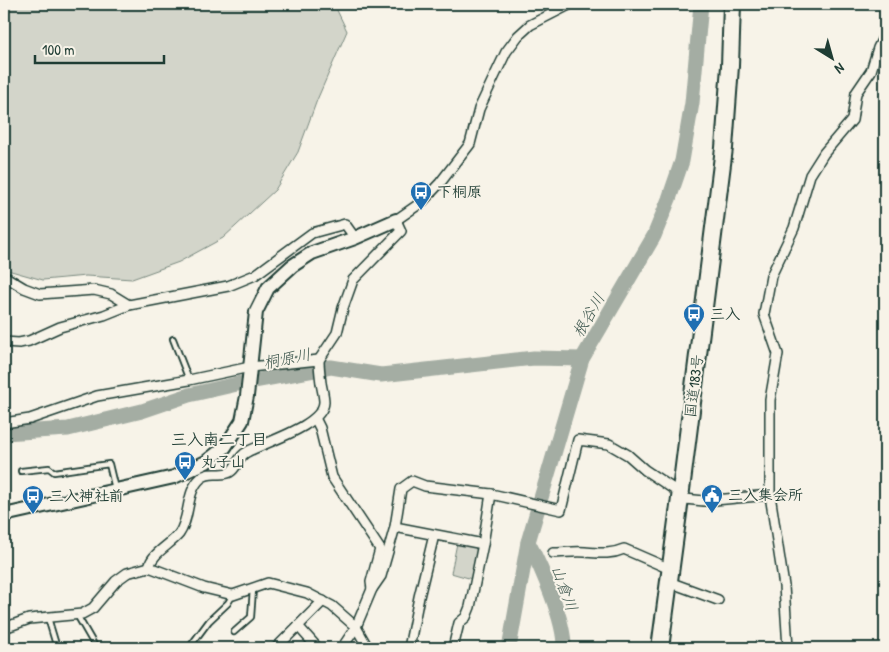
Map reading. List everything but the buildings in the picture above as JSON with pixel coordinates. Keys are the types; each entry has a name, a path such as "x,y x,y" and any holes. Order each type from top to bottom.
{"highway":[{"name":"国道183号","path":"660,648 724,148 732,4"}],"street":[{"path":"4,514 174,477 206,462 225,447 242,421 247,396 256,312 268,288 292,266 312,253 355,238 396,220 428,195 440,183 470,144 479,109 506,52 518,36 530,25 571,4"},
{"path":"788,648 784,586 770,495 770,400 778,354 764,314 771,276 794,228 810,174 824,153 852,120 856,93 871,71 878,48 885,34"},
{"path":"149,567 150,561 178,535 183,526 193,486 202,477 209,473 229,472 235,467 240,456 303,426 315,418 322,410 324,402 319,361 337,333 353,280 401,231 396,220"},
{"path":"4,342 19,343 60,327 104,315 130,305 228,286 245,280 255,275 312,233 346,224 355,238"},
{"path":"4,276 24,288 40,294 94,290 111,294 130,305"},
{"path":"4,423 30,419 97,396 250,369 319,361"},
{"path":"315,418 320,428 332,478 380,549 371,582 372,589"},
{"path":"342,648 356,627 372,589 382,576 395,527 401,490 412,481 425,486 491,494 561,510 578,440 609,444 628,455 645,470 686,499 704,501 770,495"},
{"path":"225,447 240,456"},
{"path":"454,648 459,623 466,617 470,606 491,494"},
{"path":"395,527 483,544"},
{"path":"409,648 434,535"},
{"path":"553,553 583,552 606,554 624,549 670,576 718,600"},
{"path":"4,628 29,619 77,614 92,608 116,581 127,573 149,567 204,588 233,595 268,583 307,593 332,606 356,627 368,648"},
{"path":"276,648 323,600"},
{"path":"298,626 315,645 313,648"}],"lane":[{"path":"173,339 189,380"},
{"path":"20,471 49,468 54,472 109,464 115,489"},
{"path":"234,632 251,617 253,589"},
{"path":"189,648 233,595"},
{"path":"77,614 96,648"},
{"path":"47,616 57,648"}],"shaded area":[{"path":"4,4 334,4 347,31 317,100 298,152 275,190 223,238 179,262 132,279 86,276 43,280 4,269"},
{"path":"457,543 474,546 477,551 472,579 451,573"}],"waterway":[{"name":"根谷川","path":"509,648 528,542 582,359 654,236 682,161 692,103 701,4"},
{"name":"桐原川","path":"4,433 68,429 142,411 189,395 237,384 331,367 381,375 534,358 582,359"},
{"name":"山倉川","path":"528,542 556,609 561,624 564,648"}],"place":[{"name":"下桐原","path":"421,211"},
{"name":"三入","path":"694,333"},
{"name":"丸子山","path":"185,481"},
{"name":"三入集会所","path":"712,514"},
{"name":"三入神社前","path":"33,515"}],"district":[{"name":"三入南二丁目","path":"219,439"}]}
